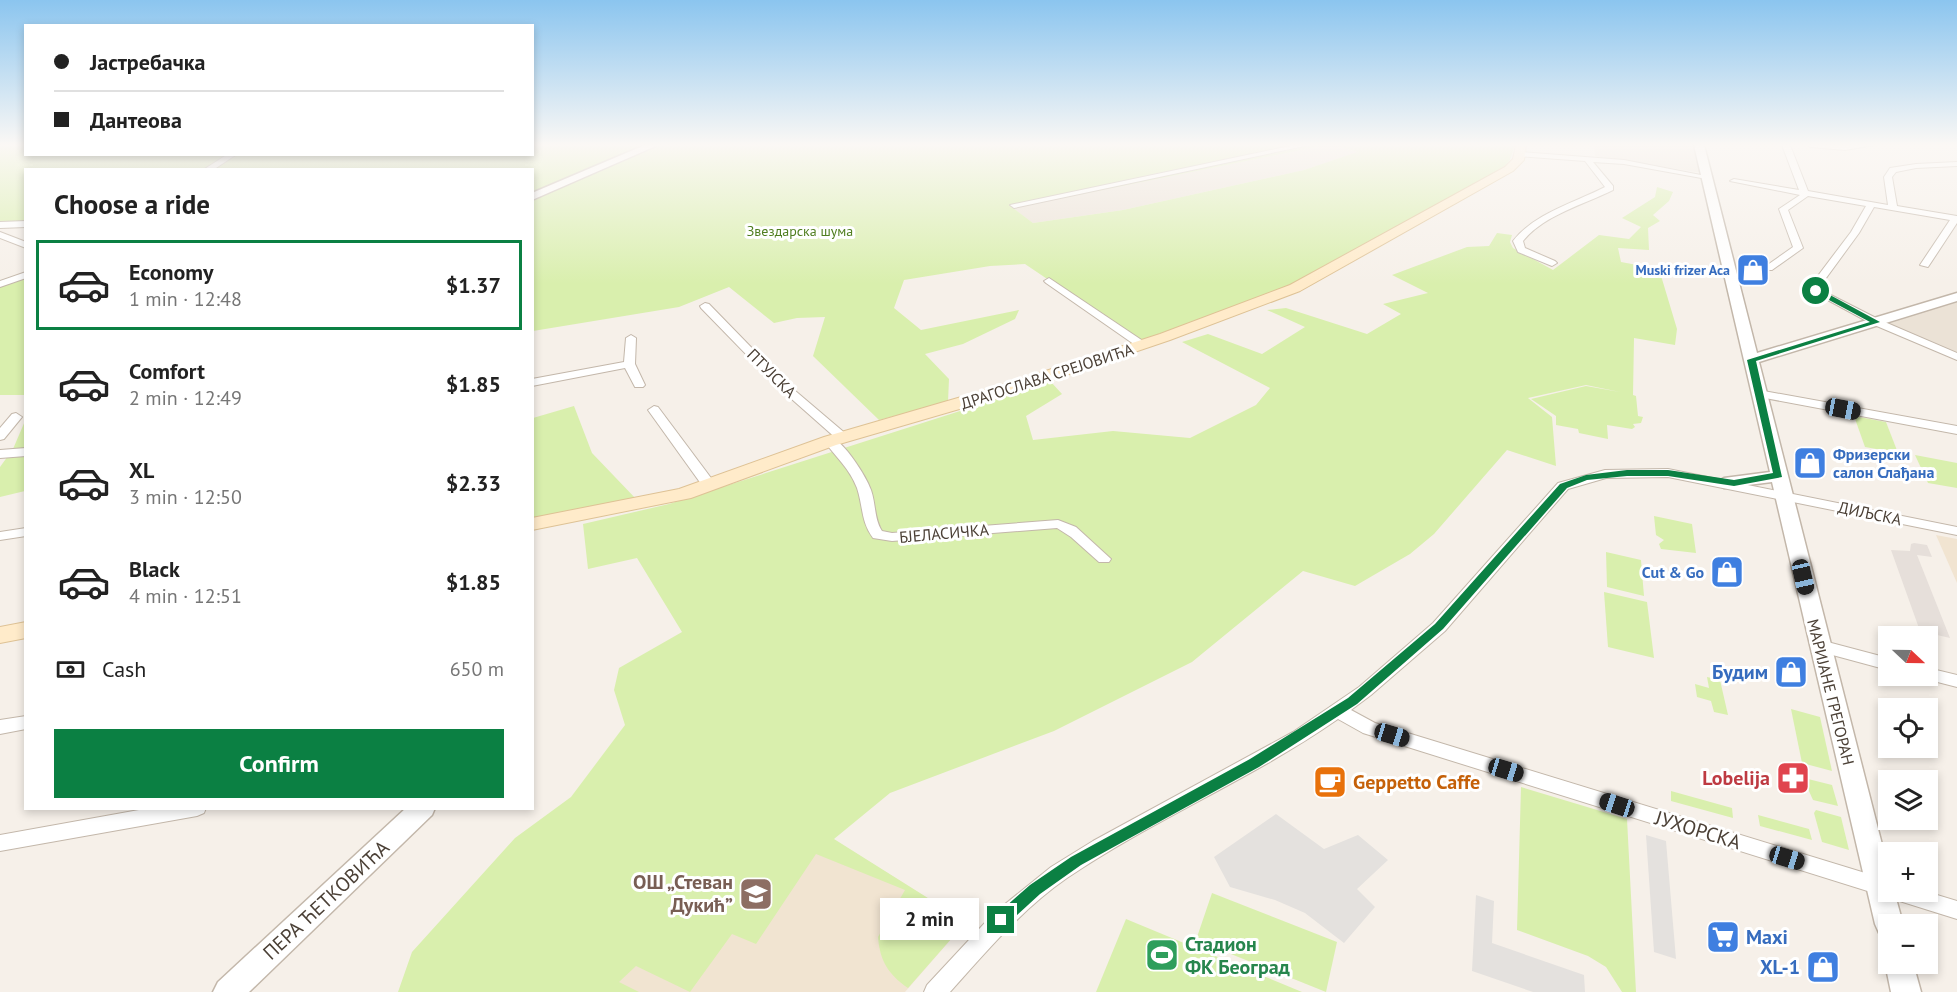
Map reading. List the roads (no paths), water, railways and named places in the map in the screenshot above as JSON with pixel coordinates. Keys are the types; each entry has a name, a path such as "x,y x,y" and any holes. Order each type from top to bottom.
{"main road":[{"name":"ДРАГОСЛАВА СРЕЈОВИЋА","path":"534,524 637,505 709,485 836,439 980,398 1142,345 1302,284 1469,191"},
{"path":"0,635 24,630"}],"street":[{"path":"1014,205 1081,191"},
{"path":"1552,263 1521,250 1518,241 1528,231 1556,214 1603,191"},
{"name":"МАРИЈАНЕ ГРЕГОРАН","path":"1710,191 1820,646 1878,856"},
{"path":"1794,191 1956,219 1925,265"},
{"path":"1890,191 1893,209"},
{"path":"1769,268 1798,248 1783,209 1804,193"},
{"path":"1870,205 1855,234 1815,288 1819,293 1876,322 1957,357"},
{"path":"0,225 24,224"},
{"path":"0,235 23,242"},
{"path":"0,284 24,276"},
{"path":"1049,281 1142,345"},
{"path":"1751,360 1957,297"},
{"name":"ПТУЈСКА","path":"705,306 836,439"},
{"path":"631,338 629,363 639,385"},
{"path":"534,383 629,363"},
{"path":"1758,394 1957,430"},
{"path":"654,410 709,485"},
{"path":"0,436 9,422"},
{"name":"БЈЕЛАСИЧКА","path":"836,439 844,457 864,489 871,524 878,535 892,537 1058,524 1071,528 1091,550 1104,559"},
{"path":"0,454 24,452"},
{"name":"ДИЉСКА","path":"935,992 993,928 1058,873 1100,847 1255,763 1339,711 1439,627 1563,486 1605,474 1668,473 1957,531"},
{"path":"1724,483 1752,482 1778,475"},
{"path":"0,536 24,532"},
{"path":"1820,646 1878,661"},
{"path":"1938,676 1957,681"},
{"name":"ЈУХОРСКА","path":"1339,711 1370,728 1878,886"},
{"path":"0,727 24,722"},
{"path":"0,843 186,810"},
{"name":"ПЕРА ЋЕТКОВИЋА","path":"228,992 421,810"},
{"name":"ЈУХОРСКА","path":"1930,902 1957,910"},
{"path":"1902,974 1906,992"}],"place":[{"name":"Muski frizer Aca","path":"1753,270"},
{"name":"Фризерски салон Слађана","path":"1810,463"},
{"name":"Cut & Go","path":"1727,572"},
{"name":"Будим","path":"1791,672"},
{"name":"Lobelija","path":"1793,778"},
{"name":"Geppetto Caffe","path":"1330,782"},
{"name":"ОШ „Стеван Дукић”","path":"756,894"},
{"name":"Maxi","path":"1723,937"},
{"name":"Стадион ФК Београд","path":"1162,955"},
{"name":"XL-1","path":"1823,967"}],"park label":[{"name":"Звездарска шума","path":"800,231"}]}
